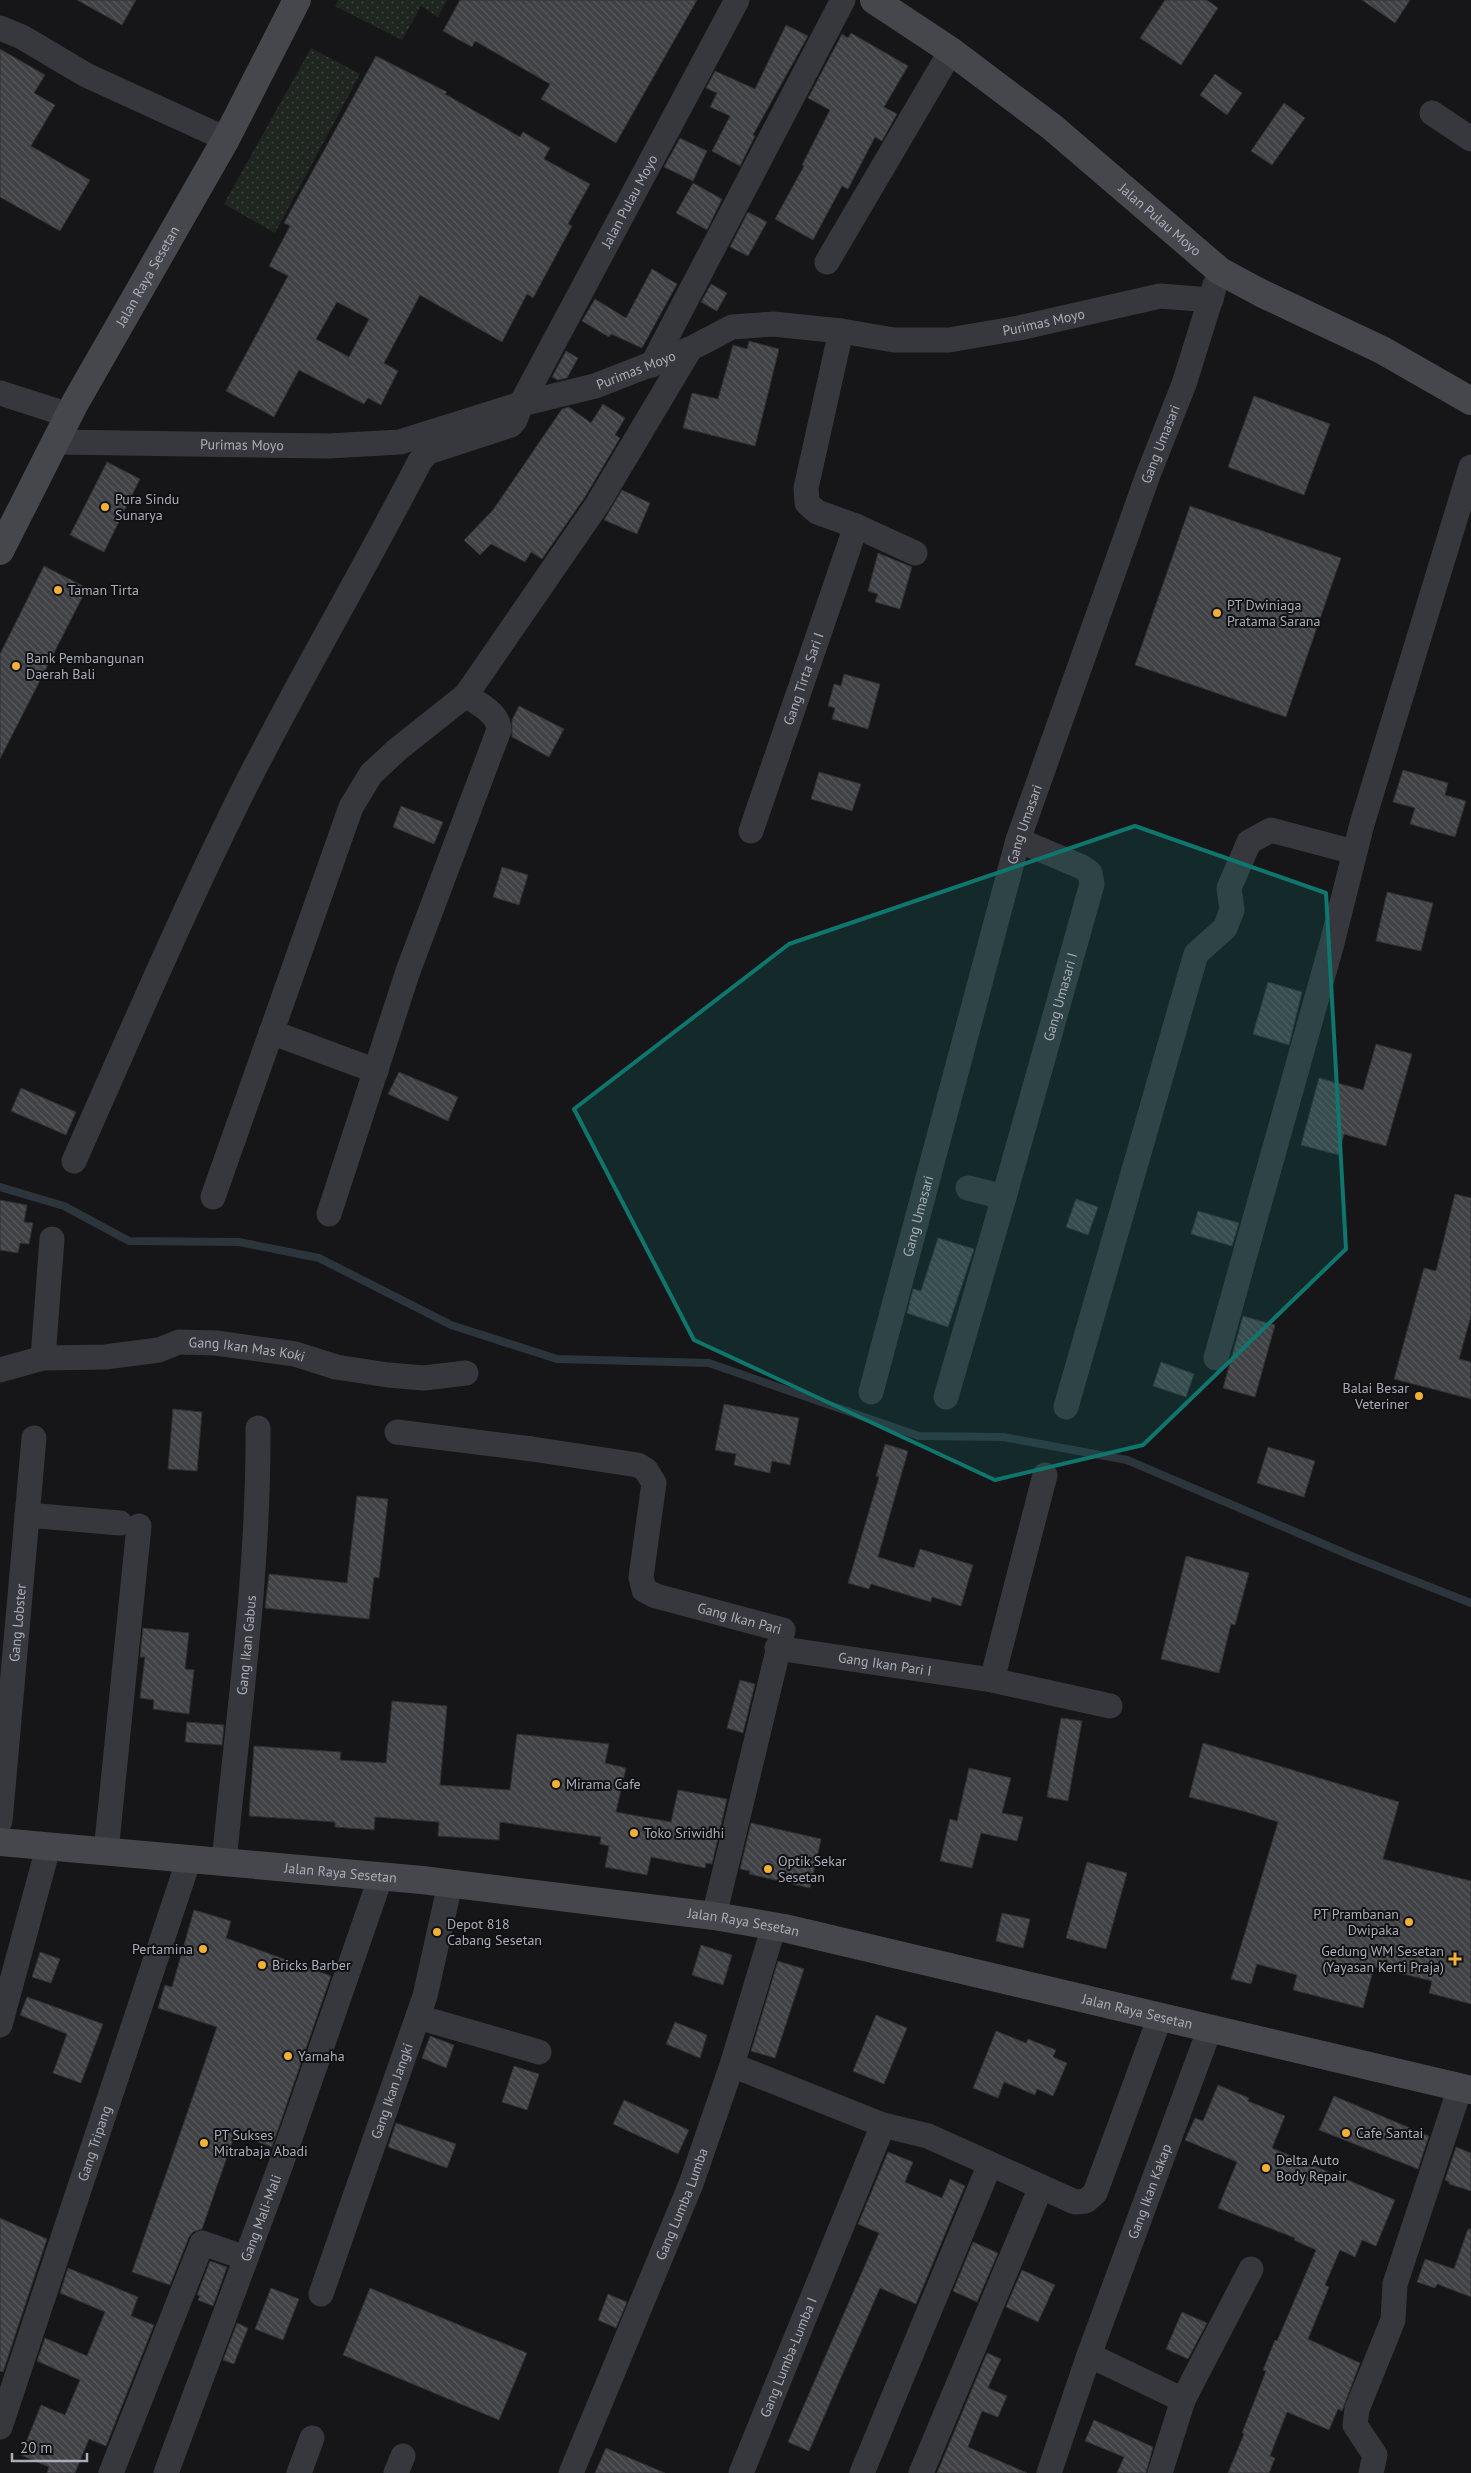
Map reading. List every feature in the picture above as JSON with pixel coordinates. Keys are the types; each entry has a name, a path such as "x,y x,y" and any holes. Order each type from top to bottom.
{"main road":[{"name":"Jalan Raya Sesetan","path":"0,551 57,442 69,415 226,138 297,0"},
{"name":"Jalan Pulau Moyo","path":"874,0 951,51 1052,127 1220,271 1261,293 1382,350 1471,401"},
{"name":"Jalan Raya Sesetan","path":"0,1842 48,1848 381,1876 714,1916 774,1926 1466,2089"}],"street":[{"name":"Jalan Pulau Moyo","path":"74,1161 193,894 248,780 324,635 374,550 420,461 428,452 511,425 515,420 521,404 738,0"},
{"path":"652,365 843,0"},
{"path":"0,28 22,37 86,75 226,138"},
{"path":"827,262 951,51"},
{"path":"1432,112 1471,139"},
{"name":"Gang Umasari","path":"871,1392 926,1177 1018,840 1148,475 1184,384 1220,271"},
{"name":"Purimas Moyo","path":"57,442 329,446 400,442 521,404 595,386 690,349 732,327 755,324 840,331 894,340 949,340 1019,328 1160,296 1210,300"},
{"path":"840,331 806,488 807,503 817,512 856,526 916,553"},
{"path":"213,1197 351,807 371,774 398,749 466,695 597,505 690,349"},
{"path":"0,392 69,415"},
{"path":"1216,1358 1331,947 1354,852 1471,467"},
{"name":"Gang Tirta Sari I","path":"751,832 856,526"},
{"path":"329,1214 408,971 499,730 499,723 495,717 466,695"},
{"path":"1066,1407 1196,954 1226,928 1232,910 1229,888 1248,842 1271,830 1354,852"},
{"name":"Gang Umasari I","path":"946,1397 1092,884 1090,873 1082,867 1018,840"},
{"path":"271,1032 376,1071"},
{"path":"968,1188 1004,1197"},
{"path":"43,1358 52,1239"},
{"name":"Gang Ikan Mas Koki","path":"0,1370 43,1358 105,1357 158,1350 179,1342 216,1343 295,1354 336,1367 388,1375 424,1378 466,1374"},
{"name":"Gang Ikan Gabus","path":"224,1862 250,1601 258,1472 258,1428"},
{"name":"Gang Ikan Pari","path":"397,1432 638,1465 646,1470 654,1483 641,1577 644,1590 656,1596 783,1630 777,1648 714,1916"},
{"name":"Gang Lobster","path":"0,1821 34,1438"},
{"path":"992,1680 1045,1475"},
{"path":"27,1515 129,1524 106,1852"},
{"name":"Gang Ikan Pari I","path":"777,1648 992,1680 1110,1706"},
{"path":"0,2025 48,1848"},
{"name":"Gang Tripang","path":"0,2427 189,1859"},
{"name":"Gang Mali-Mali","path":"166,2473 246,2258 381,1876"},
{"name":"Gang Ikan Jangki","path":"321,2294 425,1996 450,1884"},
{"name":"Gang Lumba Lumba","path":"571,2473 691,2184 732,2065 774,1926"},
{"path":"418,2017 538,2052"},
{"path":"732,2065 883,2125 928,2136 1074,2202 1086,2201 1095,2193 1160,2017"},
{"name":"Gang Ikan Kakap","path":"1049,2473 1089,2356 1210,2028"},
{"path":"1371,2473 1375,2455 1369,2443 1355,2425 1357,2409 1393,2320 1395,2284 1466,2089"},
{"name":"Gang Lumba-Lumba I","path":"741,2473 883,2125"},
{"path":"862,2473 990,2164"},
{"path":"921,2473 1041,2187"},
{"path":"111,2473 202,2243 246,2258"},
{"path":"1160,2473 1184,2400 1250,2270"},
{"path":"1089,2356 1184,2400"},
{"path":"299,2473 312,2438"}],"highlighted area":[{"path":"1135,826 1326,893 1346,1249 1143,1445 995,1480 694,1340 574,1109 789,944"}],"shaded area":[{"path":"338,0 447,0 438,17 421,6 402,40 335,6"},
{"path":"311,48 360,74 275,233 224,204"}],"building":[{"path":"77,0 136,0 122,25"},
{"path":"460,0 697,0 616,143 541,99 550,84 475,41 472,47 443,31"},
{"path":"1165,0 1207,0 1218,8 1181,65 1140,38"},
{"path":"1362,0 1410,0 1395,23"},
{"path":"786,25 808,36 753,135 755,136 740,166 712,151 730,116 710,107 717,93 706,88 715,71 755,89"},
{"path":"851,33 908,66 884,107 897,114 882,141 875,137 848,189 842,186 813,240 775,219 804,166 802,165 830,110 808,98 842,34 848,38"},
{"path":"0,49 45,75 34,93 55,105 31,146 90,180 60,231 0,197"},
{"path":"376,56 447,92 445,94 520,137 523,132 550,148 544,159 590,184 568,224 572,226 533,298 527,294 502,342 420,295 384,363 398,371 381,405 368,398 364,404 299,370 274,417 226,391 288,276 269,266 290,226 284,223","holes":["337,302 369,319 349,357 316,339"]},
{"path":"1215,74 1242,93 1227,115 1200,95"},
{"path":"1284,103 1305,118 1272,165 1251,151"},
{"path":"680,138 707,151 693,181 664,167"},
{"path":"693,183 722,199 707,230 676,213"},
{"path":"748,212 767,222 748,256 730,247"},
{"path":"652,269 677,284 642,348 611,334 609,337 582,321 595,299 626,318"},
{"path":"711,284 727,293 717,311 701,302"},
{"path":"749,341 779,349 755,446 683,428 692,393 718,399 733,345 747,349"},
{"path":"566,351 578,358 567,378 558,380 552,377"},
{"path":"1254,396 1330,424 1304,495 1228,467"},
{"path":"603,404 625,418 615,435 620,438 585,497 542,559 531,552 525,562 491,544 480,555 464,540 493,510 562,409 569,407 591,423"},
{"name":"Pura Sindu Sunarya","path":"107,462 140,479 104,552 70,535"},
{"path":"622,490 650,503 637,534 604,520"},
{"path":"1190,506 1341,558 1286,717 1135,665"},
{"path":"878,553 912,567 900,609 875,602 878,594 868,591"},
{"path":"44,566 87,588 0,759 0,654"},
{"path":"844,674 880,684 868,729 832,719 835,708 828,706 834,684 841,686"},
{"path":"519,706 564,729 549,757 512,737 512,720"},
{"path":"1403,770 1448,783 1445,795 1466,801 1455,837 1410,824 1415,808 1393,802"},
{"path":"819,772 861,784 852,811 811,799"},
{"path":"401,806 443,822 434,844 393,827"},
{"path":"502,867 528,875 519,905 493,897"},
{"path":"1387,892 1433,903 1421,951 1376,941"},
{"path":"1268,982 1302,992 1289,1045 1253,1034"},
{"path":"1376,1044 1412,1054 1386,1146 1344,1134 1339,1155 1301,1145 1319,1078 1363,1090"},
{"path":"399,1072 458,1097 448,1121 388,1094"},
{"path":"21,1088 76,1112 66,1135 11,1111"},
{"path":"1455,1194 1471,1198 1471,1316 1459,1359 1471,1362 1471,1399 1394,1379 1424,1268 1436,1271"},
{"path":"1076,1199 1098,1207 1088,1235 1066,1227"},
{"path":"0,1200 27,1205 24,1222 33,1223 29,1244 20,1243 18,1253 0,1250"},
{"path":"1198,1211 1239,1223 1232,1246 1191,1234"},
{"path":"938,1238 974,1249 948,1327 907,1313 913,1289 921,1291"},
{"path":"1243,1316 1275,1325 1255,1397 1223,1388"},
{"path":"1161,1362 1194,1374 1186,1397 1153,1386"},
{"path":"724,1404 799,1418 790,1465 772,1461 770,1473 734,1465 736,1454 715,1450"},
{"path":"173,1409 202,1412 197,1471 168,1469"},
{"path":"885,1444 908,1451 878,1557 914,1568 920,1549 973,1565 961,1606 932,1597 931,1602 871,1584 869,1589 848,1583 879,1477 876,1476"},
{"path":"1268,1447 1315,1461 1304,1497 1257,1483"},
{"path":"357,1496 388,1499 379,1578 374,1577 369,1619 265,1608 269,1574 347,1583"},
{"path":"1186,1556 1249,1573 1235,1625 1231,1624 1219,1673 1161,1659"},
{"path":"143,1628 189,1633 185,1669 194,1670 189,1714 153,1709 154,1700 140,1698 145,1657 140,1657"},
{"path":"740,1680 755,1684 743,1733 727,1728"},
{"path":"392,1701 447,1706 440,1785 510,1790 517,1734 609,1744 605,1763 626,1768 616,1812 671,1822 678,1790 727,1799 712,1864 706,1863 705,1868 651,1857 647,1875 605,1867 609,1846 600,1844 601,1837 500,1822 499,1840 438,1836 439,1822 375,1817 374,1830 335,1827 335,1822 249,1816 254,1746 341,1752 340,1760 386,1763"},
{"path":"1061,1718 1082,1721 1068,1801 1047,1797"},
{"path":"187,1722 224,1725 222,1745 185,1742"},
{"path":"1203,1743 1399,1802 1383,1859 1471,1881 1471,2004 1429,1993 1432,1981 1374,1967 1363,2008 1293,1990 1297,1975 1257,1964 1251,1984 1231,1979 1278,1822 1189,1797"},
{"path":"969,1768 1011,1778 1002,1813 1023,1817 1017,1841 981,1833 972,1868 940,1861 950,1819 957,1821"},
{"path":"751,1823 821,1839 810,1888 749,1874 750,1871 740,1869"},
{"path":"1087,1862 1127,1873 1106,1949 1066,1938"},
{"path":"194,1910 231,1921 226,1938 331,1976 272,2147 235,2134 202,2229 193,2232 189,2237 170,2285 132,2272 217,2027 158,2008 165,1985 172,1987"},
{"path":"1002,1913 1030,1919 1023,1948 996,1941"},
{"path":"701,1945 732,1955 723,1985 692,1975"},
{"path":"40,1952 60,1959 51,1983 32,1977"},
{"path":"778,1961 804,1969 775,2058 751,2051"},
{"path":"27,1997 103,2024 81,2083 53,2073 67,2034 20,2015"},
{"path":"876,2015 907,2028 884,2084 853,2071"},
{"path":"675,2022 707,2035 700,2058 666,2044"},
{"path":"996,2031 1026,2043 1028,2039 1056,2050 1053,2057 1067,2063 1053,2096 1037,2089 1035,2095 1004,2082 998,2098 973,2088"},
{"path":"430,2036 454,2045 446,2068 422,2058"},
{"path":"514,2066 539,2074 527,2110 502,2102"},
{"path":"1218,2085 1249,2098 1248,2101 1285,2116 1272,2148 1395,2200 1376,2246 1362,2240 1355,2257 1340,2250 1325,2285 1329,2287 1308,2339 1360,2363 1342,2411 1338,2409 1329,2430 1287,2412 1270,2456 1275,2458 1269,2473 1228,2473 1266,2371 1263,2370 1316,2250 1294,2240 1295,2238 1218,2208 1237,2162 1185,2140 1195,2118 1203,2121"},
{"path":"1334,2096 1429,2136 1418,2169 1319,2130"},
{"path":"624,2100 689,2130 678,2154 613,2124"},
{"path":"396,2123 456,2144 447,2168 388,2147"},
{"path":"1456,2147 1471,2153 1471,2191 1449,2184 1445,2180"},
{"path":"888,2152 913,2162 905,2182 942,2198 950,2179 965,2186 916,2304 880,2288 809,2451 788,2442 879,2233 858,2224"},
{"path":"0,2218 47,2239 3,2372 0,2371"},
{"path":"1468,2229 1471,2229 1471,2297 1437,2284 1435,2288 1417,2282 1425,2259 1454,2269"},
{"path":"973,2242 998,2253 977,2302 953,2291"},
{"path":"210,2261 227,2267 213,2306 198,2300 200,2296 197,2295"},
{"path":"68,2268 138,2297 131,2316 154,2325 106,2446 89,2439 75,2473 47,2473 49,2467 21,2455 41,2405 65,2415 80,2380 37,2361 45,2338 87,2356 105,2312 60,2293"},
{"path":"1022,2270 1055,2285 1038,2322 1006,2307"},
{"path":"271,2288 299,2299 283,2340 255,2329"},
{"path":"370,2288 527,2353 499,2420 343,2355"},
{"path":"608,2294 627,2302 616,2328 598,2320"},
{"path":"1182,2312 1207,2323 1188,2359 1166,2349"},
{"path":"237,2323 248,2328 234,2364 223,2360"},
{"path":"987,2353 1001,2359 988,2388 1007,2396 998,2417 982,2411 968,2447 1027,2473 937,2473"},
{"path":"1094,2420 1153,2447 1146,2473 1117,2473 1124,2457 1085,2441"},
{"path":"606,2448 665,2473 595,2473"}],"waterway":[{"path":"0,1187 64,1206 129,1241 239,1242 319,1258 451,1325 557,1359 709,1363 919,1436 1003,1437 1127,1460 1354,1557 1471,1603"}],"place":[{"name":"Pura Sindu Sunarya","path":"105,507"},
{"name":"Taman Tirta","path":"58,590"},
{"name":"PT Dwiniaga Pratama Sarana","path":"1217,613"},
{"name":"Bank Pembangunan Daerah Bali","path":"16,666"},
{"name":"Balai Besar Veteriner","path":"1419,1396"},
{"name":"Mirama Cafe","path":"556,1784"},
{"name":"Toko Sriwidhi","path":"634,1833"},
{"name":"Optik Sekar Sesetan","path":"768,1869"},
{"name":"PT Prambanan Dwipaka","path":"1409,1922"},
{"name":"Depot 818 Cabang Sesetan","path":"437,1932"},
{"name":"Pertamina","path":"203,1949"},
{"name":"Gedung WM Sesetan (Yayasan Kerti Praja)","path":"1455,1959"},
{"name":"Bricks Barber","path":"262,1965"},
{"name":"Yamaha","path":"288,2056"},
{"name":"Cafe Santai","path":"1346,2133"},
{"name":"PT Sukses Mitrabaja Abadi","path":"204,2143"},
{"name":"Delta Auto Body Repair","path":"1266,2168"}]}
